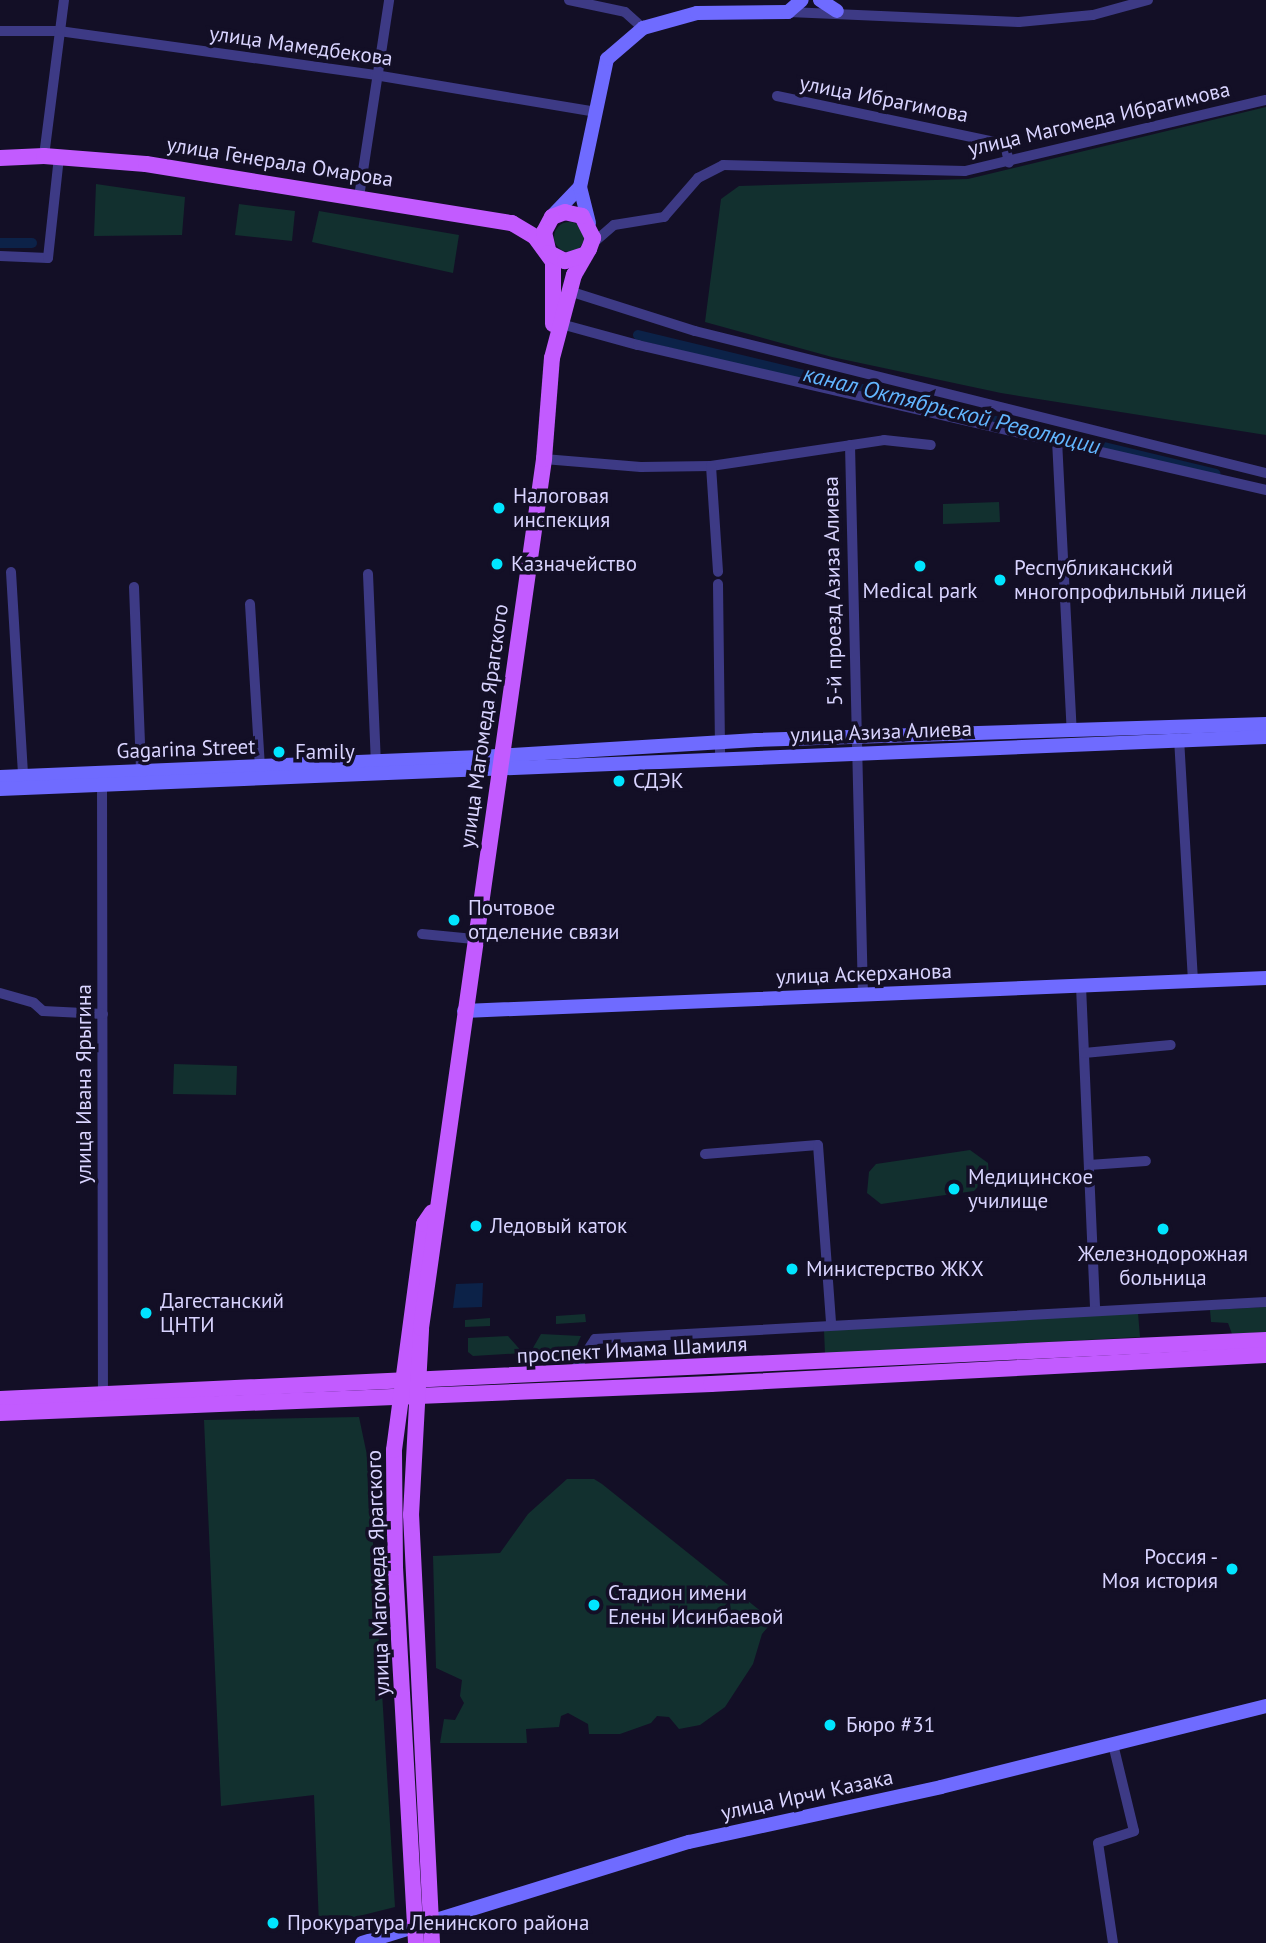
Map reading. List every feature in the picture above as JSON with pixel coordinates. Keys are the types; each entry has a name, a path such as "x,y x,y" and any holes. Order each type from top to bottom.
{"main road":[{"path":"820,0 837,11"},
{"path":"547,249 565,261 588,249 589,223 580,187 607,59 643,28 697,13 796,7"},
{"name":"улица Генерала Омарова","path":"0,157 51,156 146,162 513,222 552,217"},
{"path":"552,358 556,276 544,232 552,217 580,187"},
{"name":"улица Генерала Омарова","path":"359,197 512,223 547,249"},
{"path":"552,217 573,212 589,223"},
{"name":"улица Магомеда Ярагского","path":"414,1936 395,1567 408,1389 544,459 552,358 569,291 588,249"},
{"name":"улица Азиза Алиева","path":"499,763 855,755 1179,733 1266,724"},
{"name":"улица Азиза Алиева","path":"499,763 612,747 755,740 1073,732 1266,737"},
{"name":"Gagarina Street","path":"0,789 102,779 499,763"},
{"name":"Gagarina Street","path":"0,778 102,779 141,773 260,767 376,767"},
{"name":"улица Аскерханова","path":"464,1011 1266,978"},
{"name":"проспект Имама Шамиля","path":"0,1399 408,1389 572,1374 1266,1340"},
{"name":"проспект Имама Шамиля","path":"0,1413 408,1389 1266,1357"},
{"name":"улица Магомеда Ярагского","path":"408,1389 411,1515 432,1943"},
{"name":"улица Ирчи Казака","path":"362,1943 414,1936 429,1923 505,1895 689,1842 1266,1706"}],"street":[{"path":"0,256 48,258 51,156 59,31 64,0"},
{"path":"359,197 375,75 389,0"},
{"path":"569,0 625,12 643,28"},
{"path":"796,7 895,19 1019,22 1093,15 1148,0"},
{"name":"улица Мамедбекова","path":"0,31 59,31 375,75 595,112"},
{"name":"улица Ибрагимова","path":"777,96 1005,144 1009,163"},
{"name":"улица Магомеда Ибрагимова","path":"588,249 614,225 651,222 664,217 698,178 723,165 965,171 1009,163 1266,100"},
{"path":"569,291 695,331 1266,473"},
{"path":"561,324 638,345 1266,490"},
{"path":"1075,445 1080,427"},
{"path":"544,459 641,467 711,466 884,440 931,445"},
{"path":"1057,440 1073,732"},
{"name":"5-й проезд Азиза Алиева","path":"850,445 854,737 863,995"},
{"path":"711,466 718,572"},
{"path":"11,572 23,777"},
{"path":"368,574 376,767"},
{"path":"718,584 720,759"},
{"path":"134,587 141,773"},
{"path":"250,604 260,767"},
{"path":"1179,733 1193,981"},
{"name":"улица Ивана Ярыгина","path":"102,779 103,1395"},
{"path":"422,934 474,939"},
{"path":"1081,986 1095,1310"},
{"path":"0,993 34,1003 43,1012 103,1014"},
{"path":"1084,1053 1171,1045"},
{"path":"705,1154 818,1146 831,1323"},
{"path":"1088,1165 1146,1161"},
{"path":"572,1374 595,1339 831,1323 1266,1302"},
{"path":"1113,1744 1134,1831 1098,1843 1113,1943"}],"green space":[{"path":"1266,107 1266,435 1001,393 832,357 705,322 721,199 739,186 968,179"},
{"path":"96,184 185,197 182,235 94,236"},
{"path":"239,204 295,211 292,241 235,235"},
{"path":"319,211 459,235 453,273 312,242"},
{"path":"569,222 580,226 584,237 580,248 569,252 558,248 554,237 558,226"},
{"path":"999,502 1000,522 943,524 943,504"},
{"path":"174,1064 237,1066 236,1095 173,1094"},
{"path":"970,1150 988,1163 989,1175 974,1191 881,1204 867,1193 869,1172 876,1164"},
{"path":"1266,1307 1266,1332 1232,1334 1228,1323 1211,1322 1210,1310"},
{"path":"1138,1313 1140,1337 825,1354 824,1330"},
{"path":"585,1314 586,1322 556,1324 556,1316"},
{"path":"490,1318 490,1326 465,1327 465,1320"},
{"path":"541,1334 581,1336 574,1352 530,1353"},
{"path":"508,1336 523,1353 473,1356 468,1352 468,1338"},
{"path":"359,1417 368,1460 395,1907 319,1926 314,1795 221,1806 204,1420"},
{"name":"Стадион имени Елены Исинбаевой","path":"567,1479 594,1479 602,1484 773,1621 762,1634 753,1664 725,1707 700,1725 679,1729 669,1717 657,1716 651,1723 620,1734 589,1734 588,1724 568,1713 561,1716 559,1727 526,1729 527,1743 440,1743 444,1719 455,1720 464,1703 460,1696 462,1680 436,1668 433,1556 500,1553 528,1514"}],"water":[{"path":"483,1283 482,1307 453,1308 456,1284"}],"waterway":[{"name":"канал Октябрьской Революции","path":"0,243 32,243"},
{"name":"канал Октябрьской Революции","path":"638,335 1216,474"}],"place":[{"name":"Налоговая инспекция","path":"499,508"},
{"name":"Казначейство","path":"497,564"},
{"name":"Medical park","path":"920,566"},
{"name":"Республиканский многопрофильный лицей","path":"1000,580"},
{"name":"Family","path":"279,752"},
{"name":"СДЭК","path":"619,781"},
{"name":"Почтовое отделение связи","path":"454,920"},
{"name":"Медицинское училище","path":"954,1189"},
{"name":"Ледовый каток","path":"476,1226"},
{"name":"Железнодорожная больница","path":"1163,1229"},
{"name":"Министерство ЖКХ","path":"792,1269"},
{"name":"Дагестанский ЦНТИ","path":"146,1313"},
{"name":"Россия - Моя история","path":"1232,1569"},
{"name":"Стадион имени Елены Исинбаевой","path":"594,1605"},
{"name":"Бюро #31","path":"830,1725"},
{"name":"Прокуратура Ленинского района","path":"273,1923"}]}
